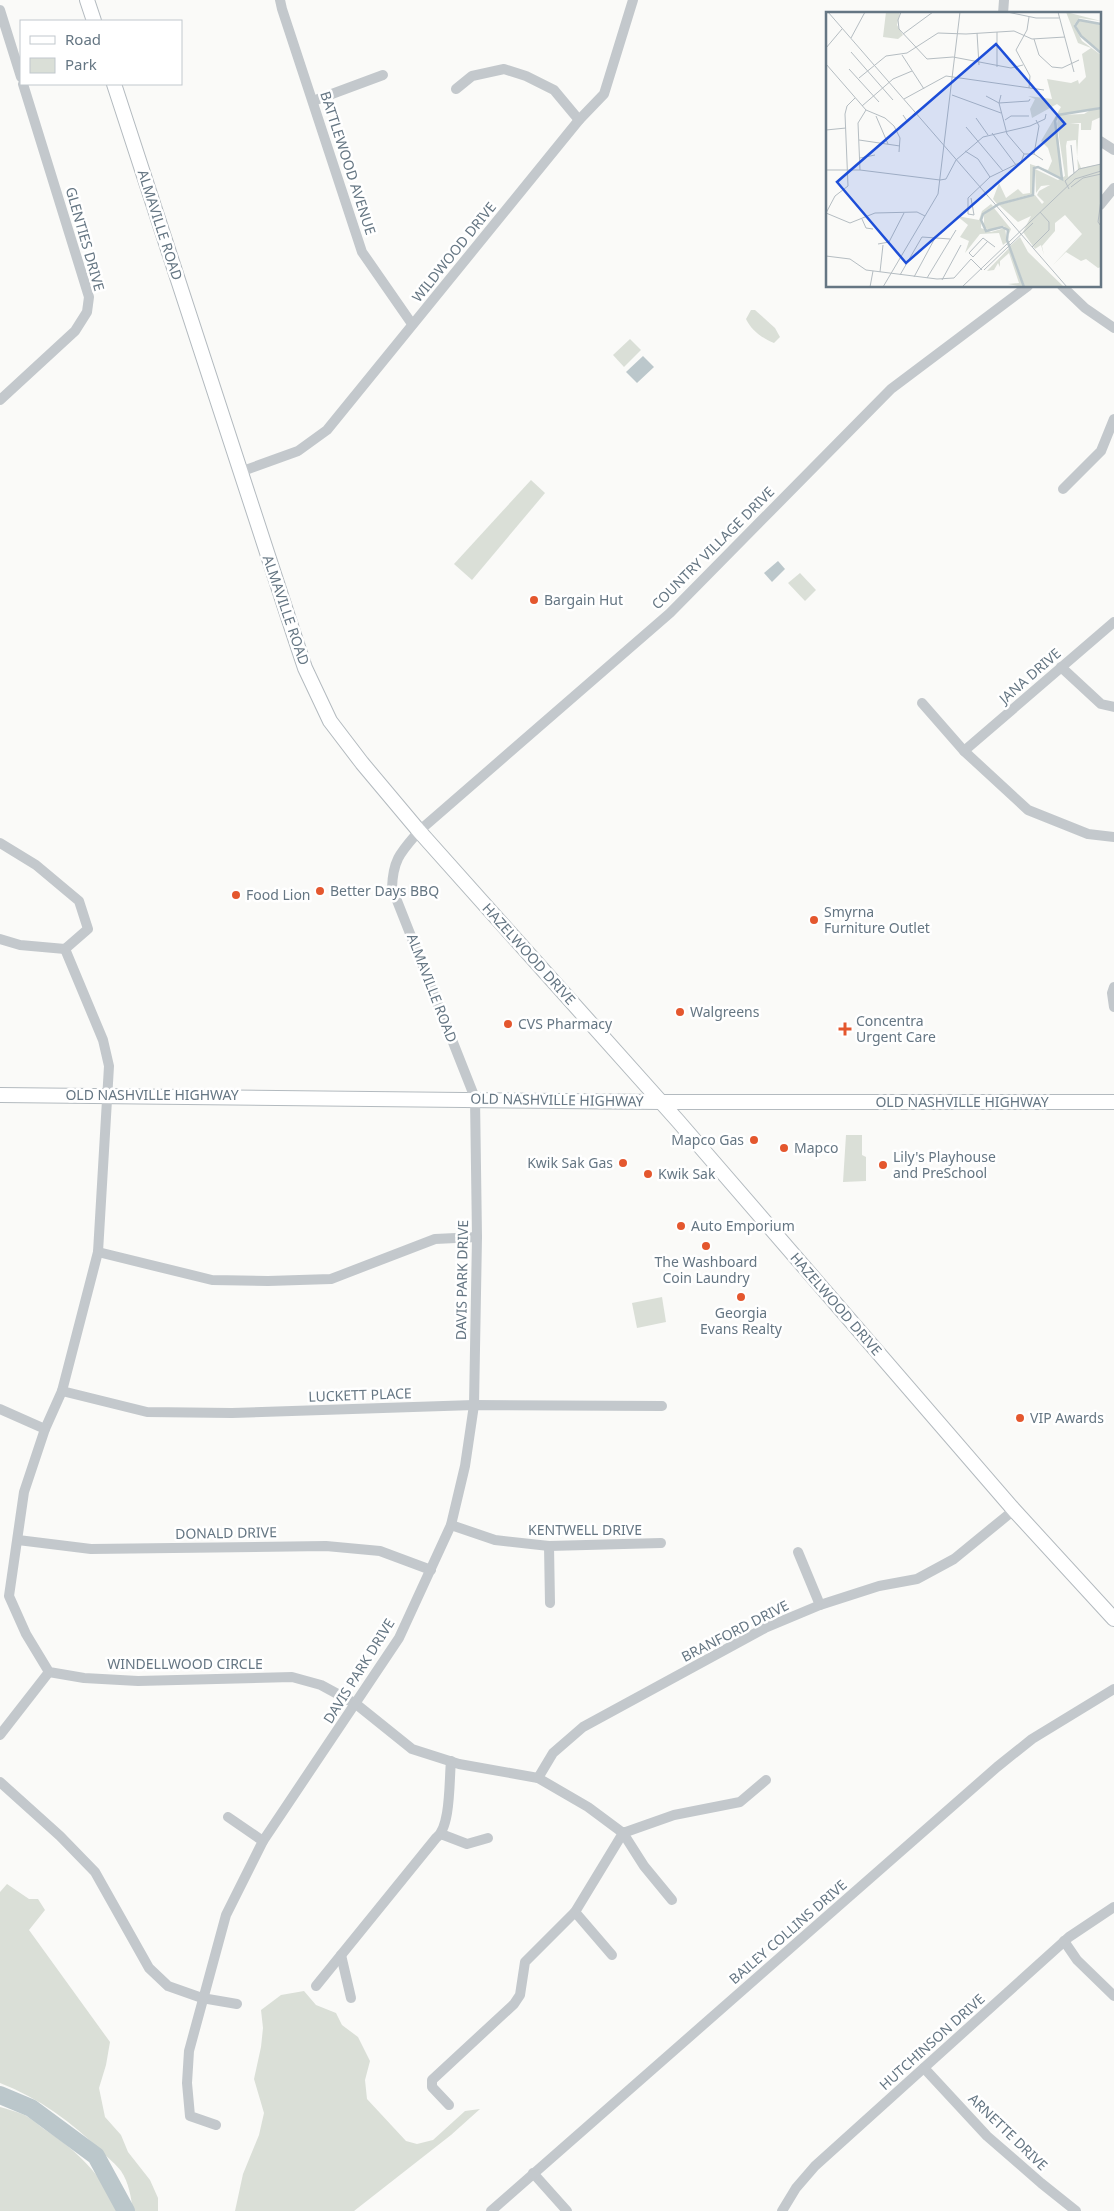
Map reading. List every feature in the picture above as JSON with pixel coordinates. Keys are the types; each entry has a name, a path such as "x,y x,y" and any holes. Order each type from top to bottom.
{"street":[{"path":"87,0 94,20"},
{"name":"BATTLEWOOD AVENUE","path":"280,0 362,252 412,324"},
{"name":"WILDWOOD DRIVE","path":"240,472 298,451 327,430 579,120 604,94 633,0"},
{"path":"0,10 20,74"},
{"path":"456,89 472,76 504,69 526,76 554,90 579,120"},
{"path":"313,101 383,75"},
{"name":"GLENTIES DRIVE","path":"0,400 75,330 88,312 89,297 23,85"},
{"name":"ALMAVILLE ROAD","path":"114,85 305,668 330,721 419,831 400,854 393,868 392,888 475,1098"},
{"path":"1102,142 1114,150"},
{"path":"1102,203 1114,188"},
{"name":"COUNTRY VILLAGE DRIVE","path":"419,831 670,613 891,389 1025,288"},
{"path":"1064,288 1085,308 1114,328"},
{"path":"1063,489 1101,451 1114,419"},
{"name":"JANA DRIVE","path":"964,751 1114,622"},
{"path":"1061,668 1101,704 1114,707"},
{"path":"922,703 964,751 1028,810 1088,834 1114,836"},
{"name":"HAZELWOOD DRIVE","path":"419,831 661,1102 1014,1510 1114,1620"},
{"path":"0,843 36,864 79,901 88,929 65,949 20,945 0,939"},
{"path":"0,1735 48,1672 26,1634 8,1596 24,1492 45,1430 62,1391 98,1252 109,1066 103,1040 65,949"},
{"path":"1114,987 1112,993 1114,1007"},
{"name":"OLD NASHVILLE HIGHWAY","path":"0,1095 475,1098 661,1102 1114,1102"},
{"name":"DAVIS PARK DRIVE","path":"216,2125 190,2116 187,2084 189,2051 226,1915 263,1841 399,1638 450,1525 465,1466 474,1405 477,1237 475,1098"},
{"path":"98,1252 212,1280 268,1281 322,1279 331,1278 435,1239 477,1237"},
{"name":"LUCKETT PLACE","path":"62,1391 147,1412 232,1413 474,1405 662,1406"},
{"path":"0,1409 45,1430"},
{"name":"BRANFORD DRIVE","path":"538,1778 553,1753 583,1727 765,1628 820,1605 879,1586 916,1579 954,1559 1014,1510"},
{"name":"KENTWELL DRIVE","path":"450,1525 495,1540 549,1546 662,1543"},
{"name":"DONALD DRIVE","path":"18,1540 91,1549 326,1546 380,1551 431,1570"},
{"path":"549,1546 550,1603"},
{"path":"798,1552 820,1605"},
{"name":"WINDELLWOOD CIRCLE","path":"48,1672 84,1678 138,1681 292,1677 321,1685 356,1704 412,1748 451,1761 538,1778 588,1807 623,1833"},
{"name":"BAILEY COLLINS DRIVE","path":"490,2211 997,1767 1032,1739 1114,1689"},
{"path":"316,1986 441,1834 446,1817 451,1761"},
{"path":"448,2105 432,2087 432,2080 514,2004 520,1995 525,1962 575,1912 623,1833 674,1816 740,1802 766,1780"},
{"path":"0,1782 60,1836 95,1872 150,1968 168,1986 202,1998 237,2004"},
{"path":"228,1817 263,1841"},
{"path":"623,1833 644,1866 672,1900"},
{"path":"441,1834 468,1844 488,1838"},
{"name":"HUTCHINSON DRIVE","path":"782,2211 796,2188 815,2166 1064,1941 1114,1907"},
{"path":"575,1912 612,1955"},
{"path":"1064,1941 1077,1960 1114,1996"},
{"path":"341,1955 351,1998"},
{"name":"ARNETTE DRIVE","path":"924,2068 987,2136 1076,2211"},
{"path":"533,2173 567,2211"}],"green space":[{"path":"751,310 755,310 775,328 780,337 774,343 758,334 748,323 746,319"},
{"path":"630,339 641,350 624,367 613,355"},
{"path":"531,480 545,493 472,580 454,564"},
{"path":"800,573 816,590 805,601 788,583"},
{"path":"846,1135 862,1135 862,1155 866,1157 866,1181 843,1182"},
{"path":"662,1297 666,1322 637,1328 632,1303"},
{"path":"7,1884 29,1899 38,1899 45,1910 29,1930 110,2042 99,2088 105,2117 121,2135 128,2152 150,2180 158,2198 158,2211 133,2211 126,2180 114,2163 67,2121 28,2096 0,2083 0,1892"},
{"path":"304,1991 316,2005 336,2013 342,2025 358,2037 370,2061 365,2080 367,2099 406,2141 417,2144 433,2140 465,2111 480,2109 451,2135 354,2211 235,2211 243,2174 259,2135 264,2113 254,2079 263,2028 261,2010 281,1995"},
{"path":"0,2107 28,2117 67,2146 96,2175 117,2211 0,2211"}],"shaded area":[{"path":"643,356 654,367 637,383 626,372"},
{"path":"778,561 785,569 772,582 764,573"}],"waterway":[{"path":"0,2095 31,2108 96,2156 126,2211"}],"place":[{"name":"Bargain Hut","path":"534,600"},
{"name":"Better Days BBQ","path":"320,891"},
{"name":"Food Lion","path":"236,895"},
{"name":"Smyrna Furniture Outlet","path":"814,920"},
{"name":"Walgreens","path":"680,1012"},
{"name":"CVS Pharmacy","path":"508,1024"},
{"name":"Concentra Urgent Care","path":"845,1029"},
{"name":"Mapco Gas","path":"754,1140"},
{"name":"Mapco","path":"784,1148"},
{"name":"Kwik Sak Gas","path":"623,1163"},
{"name":"Lily's Playhouse and PreSchool","path":"883,1165"},
{"name":"Kwik Sak","path":"648,1174"},
{"name":"Auto Emporium","path":"681,1226"},
{"name":"The Washboard Coin Laundry","path":"706,1246"},
{"name":"Georgia Evans Realty","path":"741,1297"},
{"name":"VIP Awards","path":"1020,1418"}]}
